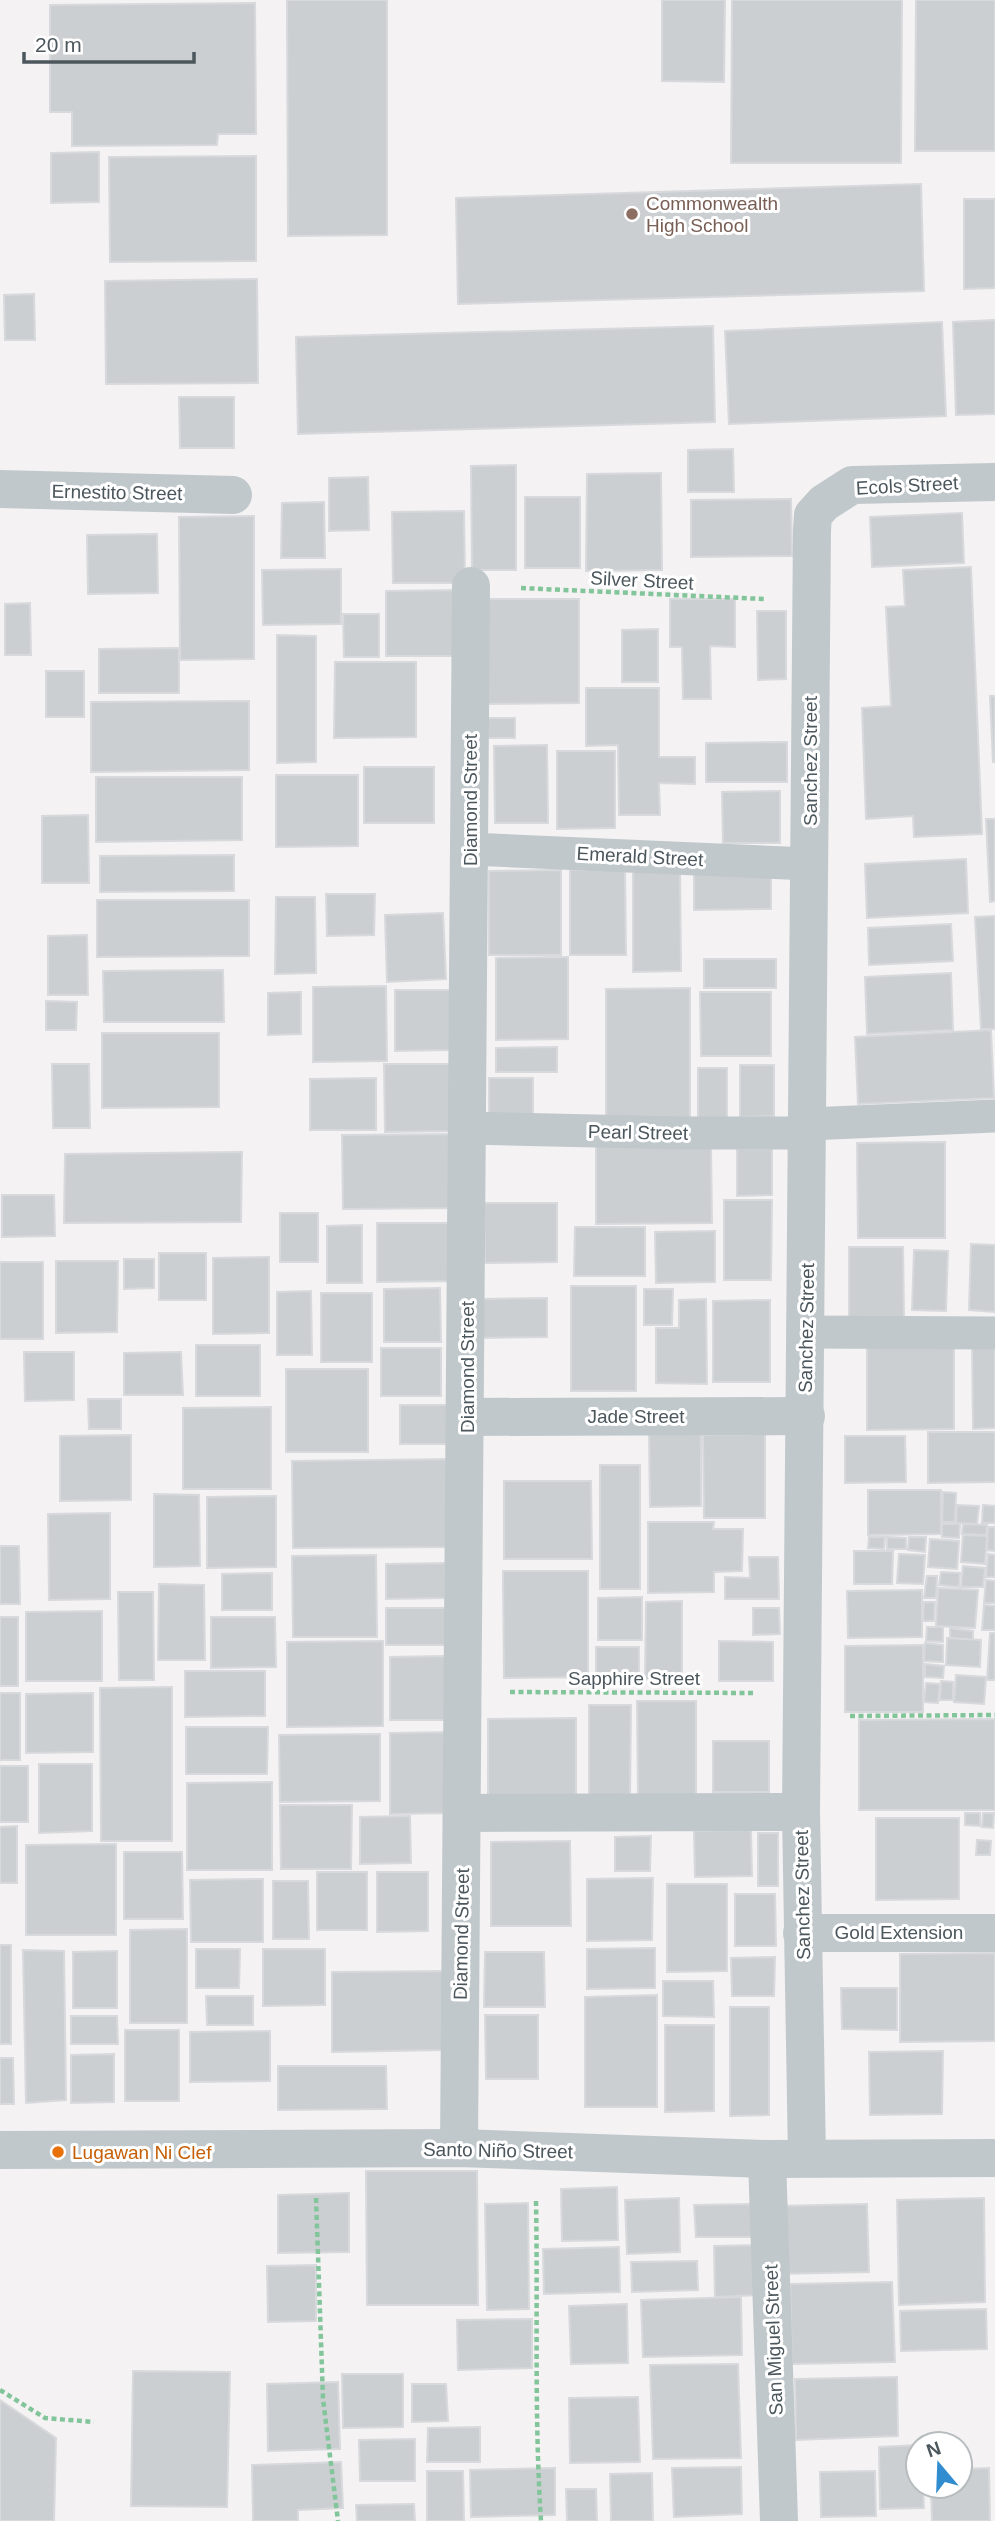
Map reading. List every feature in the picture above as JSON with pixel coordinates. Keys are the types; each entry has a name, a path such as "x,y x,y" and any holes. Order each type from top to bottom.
{"street":[{"name":"Ecols Street","path":"824,503 852,485 995,482"},
{"name":"Ernestito Street","path":"0,489 233,495"},
{"name":"Sanchez Street","path":"807,2158 801,1812 804,1705 811,602 813,515 824,503"},
{"name":"Diamond Street","path":"458,2148 464,1691 471,586"},
{"name":"Jade Street","path":"466,1417 806,1416"},
{"path":"462,1812 801,1812"},
{"name":"Gold Extension","path":"802,1933 995,1933"},
{"name":"Santo Niño Street","path":"0,2150 458,2148 767,2159 995,2158"},
{"name":"San Miguel Street","path":"767,2159 779,2521"}],"lane":[{"name":"Emerald Street","path":"470,849 809,864"},
{"name":"Pearl Street","path":"468,1128 681,1133 995,1116"},
{"path":"807,1332 995,1333"}],"path":[{"name":"Silver Street","path":"471,586 811,602"},
{"name":"Sapphire Street","path":"464,1691 995,1715"},
{"path":"315,2148 323,2399 338,2521"},
{"path":"535,2151 538,2312 535,2429 541,2521"},
{"path":"0,2390 45,2418 94,2422"}],"building":[{"path":"287,0 387,0 387,235 288,236"},
{"path":"662,0 725,0 724,82 662,81"},
{"path":"732,0 902,0 901,163 731,163"},
{"path":"916,0 995,0 995,151 915,151"},
{"path":"255,3 256,134 218,134 217,145 72,146 72,112 50,112 50,5"},
{"path":"99,152 99,202 51,203 51,153"},
{"path":"256,156 256,261 110,262 109,157"},
{"path":"921,184 924,291 458,304 456,198"},
{"path":"964,199 995,199 995,288 964,289"},
{"path":"257,279 258,383 106,384 105,281"},
{"path":"34,294 35,340 5,340 4,295"},
{"path":"995,320 995,414 956,415 953,322"},
{"path":"942,322 946,416 729,424 725,331"},
{"path":"713,326 715,422 298,434 296,337"},
{"path":"179,397 234,397 234,448 180,448"},
{"path":"733,449 734,492 688,492 688,450"},
{"path":"516,465 516,570 472,570 471,466"},
{"path":"661,473 662,570 586,571 587,474"},
{"path":"368,477 369,530 329,531 329,478"},
{"path":"525,497 580,497 580,568 525,568"},
{"path":"791,499 792,556 691,557 691,500"},
{"path":"324,502 325,558 281,558 282,503"},
{"path":"464,511 465,583 393,583 392,512"},
{"path":"962,513 964,563 872,567 870,517"},
{"path":"254,516 254,659 180,660 179,517"},
{"path":"157,534 158,593 88,594 87,535"},
{"path":"971,567 982,834 914,837 913,816 866,819 862,708 891,706 886,607 905,606 903,570"},
{"path":"341,569 341,624 263,625 262,570"},
{"path":"459,590 459,656 386,656 386,591"},
{"path":"485,599 579,599 579,703 485,704"},
{"path":"670,599 735,599 735,647 710,646 711,699 683,699 682,647 670,647"},
{"path":"30,603 31,655 5,655 5,604"},
{"path":"757,611 786,611 786,679 758,680"},
{"path":"343,614 379,614 379,657 344,657"},
{"path":"658,629 658,682 622,682 622,630"},
{"path":"277,635 316,636 316,762 277,763"},
{"path":"179,648 179,693 99,693 99,649"},
{"path":"335,662 416,662 416,737 334,738"},
{"path":"46,671 84,671 84,717 46,717"},
{"path":"586,688 659,688 659,757 695,757 695,784 659,783 660,815 619,815 618,745 586,746"},
{"path":"990,696 995,696 995,762 993,762"},
{"path":"249,701 249,770 91,772 91,702"},
{"path":"482,718 515,718 515,738 482,738"},
{"path":"787,742 787,782 706,782 706,743"},
{"path":"547,745 548,823 495,823 494,746"},
{"path":"557,751 615,751 615,828 557,829"},
{"path":"364,767 434,767 434,823 364,823"},
{"path":"276,775 358,775 358,846 276,847"},
{"path":"96,777 242,777 242,840 96,842"},
{"path":"780,791 780,843 723,843 722,792"},
{"path":"88,815 89,883 42,883 42,816"},
{"path":"986,819 995,819 995,901 990,902"},
{"path":"234,855 234,891 100,892 100,856"},
{"path":"966,859 968,913 867,918 865,864"},
{"path":"633,869 680,869 681,971 633,972"},
{"path":"561,870 561,955 489,955 489,871"},
{"path":"570,870 625,870 626,955 570,955"},
{"path":"771,873 771,909 694,910 694,874"},
{"path":"326,894 375,894 374,935 327,936"},
{"path":"276,897 315,897 316,973 275,974"},
{"path":"97,900 249,900 249,956 97,957"},
{"path":"443,913 446,979 387,982 385,915"},
{"path":"995,916 995,1029 981,1029 975,917"},
{"path":"951,924 953,961 869,965 868,928"},
{"path":"87,935 88,995 48,995 48,936"},
{"path":"568,957 568,1039 496,1040 496,958"},
{"path":"704,959 776,959 776,988 704,988"},
{"path":"223,970 224,1022 104,1022 103,971"},
{"path":"951,973 953,1030 867,1034 865,977"},
{"path":"386,986 387,1061 313,1062 313,987"},
{"path":"690,988 690,1118 606,1119 606,989"},
{"path":"395,990 451,990 452,1050 395,1051"},
{"path":"301,992 301,1034 268,1035 268,993"},
{"path":"700,992 771,992 771,1056 701,1056"},
{"path":"46,1001 77,1002 76,1030 46,1030"},
{"path":"991,1030 994,1098 858,1104 855,1037"},
{"path":"102,1033 219,1033 219,1107 102,1108"},
{"path":"557,1047 557,1072 496,1072 496,1048"},
{"path":"52,1064 89,1064 90,1128 53,1128"},
{"path":"384,1064 452,1064 453,1131 385,1132"},
{"path":"740,1065 774,1065 774,1116 740,1117"},
{"path":"698,1068 727,1068 727,1119 698,1119"},
{"path":"376,1078 376,1130 310,1130 310,1079"},
{"path":"489,1078 533,1078 533,1118 489,1118"},
{"path":"464,1134 464,1208 343,1209 342,1135"},
{"path":"945,1142 945,1238 858,1238 857,1143"},
{"path":"711,1145 712,1223 596,1224 596,1146"},
{"path":"737,1149 772,1149 772,1195 737,1196"},
{"path":"242,1152 241,1222 64,1223 65,1154"},
{"path":"2,1195 54,1195 55,1236 2,1237"},
{"path":"724,1200 772,1200 771,1280 724,1280"},
{"path":"484,1203 557,1203 557,1262 485,1263"},
{"path":"280,1213 318,1213 318,1262 280,1262"},
{"path":"377,1223 461,1223 461,1281 377,1282"},
{"path":"362,1225 362,1283 327,1283 327,1226"},
{"path":"575,1227 645,1227 645,1276 574,1276"},
{"path":"715,1231 715,1282 656,1283 655,1232"},
{"path":"971,1244 995,1245 995,1312 969,1310"},
{"path":"849,1247 903,1247 904,1318 849,1318"},
{"path":"914,1250 948,1251 946,1311 912,1310"},
{"path":"159,1253 206,1253 206,1300 159,1300"},
{"path":"269,1257 269,1333 213,1334 213,1258"},
{"path":"124,1259 154,1259 154,1288 124,1289"},
{"path":"56,1261 118,1261 117,1332 56,1333"},
{"path":"0,1262 43,1262 43,1339 0,1339"},
{"path":"571,1286 636,1286 636,1391 571,1391"},
{"path":"440,1288 441,1342 384,1342 384,1289"},
{"path":"644,1289 673,1289 672,1325 644,1325"},
{"path":"311,1291 312,1355 277,1355 277,1292"},
{"path":"321,1293 372,1293 372,1362 321,1362"},
{"path":"547,1298 547,1337 482,1338 482,1299"},
{"path":"706,1299 707,1384 656,1383 656,1328 679,1328 679,1300"},
{"path":"770,1300 770,1382 713,1382 713,1301"},
{"path":"867,1341 954,1341 954,1429 867,1430"},
{"path":"972,1343 995,1343 995,1428 973,1429"},
{"path":"196,1345 260,1345 260,1396 196,1396"},
{"path":"381,1348 441,1348 441,1396 381,1396"},
{"path":"24,1352 74,1352 74,1400 25,1401"},
{"path":"181,1352 183,1395 124,1395 124,1353"},
{"path":"286,1369 368,1369 368,1452 286,1452"},
{"path":"88,1399 121,1399 121,1429 89,1429"},
{"path":"400,1405 449,1405 449,1444 400,1444"},
{"path":"271,1407 271,1489 183,1489 183,1408"},
{"path":"928,1432 995,1432 995,1482 928,1483"},
{"path":"649,1434 701,1434 701,1506 650,1507"},
{"path":"765,1434 765,1518 704,1518 703,1435"},
{"path":"131,1435 131,1500 60,1501 60,1436"},
{"path":"845,1436 905,1436 906,1482 845,1483"},
{"path":"455,1459 455,1547 293,1548 292,1461"},
{"path":"600,1465 640,1465 640,1589 600,1589"},
{"path":"504,1481 591,1481 592,1559 504,1559"},
{"path":"868,1490 941,1490 941,1534 868,1535"},
{"path":"943,1492 956,1493 955,1522 942,1522"},
{"path":"154,1494 199,1495 200,1566 154,1567"},
{"path":"276,1496 276,1567 207,1568 207,1497"},
{"path":"957,1505 979,1506 977,1524 956,1523"},
{"path":"983,1505 995,1506 995,1523 982,1523"},
{"path":"110,1513 110,1599 49,1600 48,1514"},
{"path":"648,1522 714,1522 713,1529 743,1529 742,1571 714,1572 714,1592 648,1593"},
{"path":"942,1524 960,1524 959,1538 942,1537"},
{"path":"963,1524 987,1525 986,1535 962,1534"},
{"path":"988,1527 995,1527 995,1551 987,1550"},
{"path":"963,1535 987,1536 985,1564 961,1562"},
{"path":"869,1537 885,1537 884,1549 868,1548"},
{"path":"887,1537 906,1538 906,1549 887,1549"},
{"path":"909,1537 926,1537 925,1552 908,1550"},
{"path":"930,1539 959,1541 957,1569 928,1567"},
{"path":"0,1546 19,1546 20,1604 0,1604"},
{"path":"854,1551 893,1551 892,1584 854,1584"},
{"path":"899,1554 925,1555 923,1584 897,1583"},
{"path":"988,1554 995,1555 995,1577 986,1577"},
{"path":"376,1555 377,1637 293,1637 292,1556"},
{"path":"749,1557 778,1557 779,1599 725,1599 725,1577 750,1578"},
{"path":"445,1563 445,1598 386,1599 386,1564"},
{"path":"963,1566 985,1568 983,1587 961,1587"},
{"path":"503,1571 588,1571 588,1677 504,1678"},
{"path":"941,1572 960,1573 959,1587 939,1585"},
{"path":"272,1573 272,1610 222,1610 222,1574"},
{"path":"927,1576 937,1576 936,1598 924,1598"},
{"path":"986,1580 995,1581 995,1603 984,1603"},
{"path":"159,1584 204,1585 205,1660 158,1660"},
{"path":"938,1588 978,1590 975,1628 936,1626"},
{"path":"922,1590 922,1637 848,1638 847,1591"},
{"path":"118,1592 153,1592 154,1680 119,1680"},
{"path":"642,1597 642,1640 598,1640 598,1598"},
{"path":"682,1601 682,1680 645,1680 646,1602"},
{"path":"924,1602 935,1602 934,1621 923,1621"},
{"path":"984,1605 995,1606 995,1630 982,1630"},
{"path":"386,1608 449,1608 449,1645 386,1645"},
{"path":"753,1608 779,1608 780,1634 753,1635"},
{"path":"102,1611 102,1681 26,1681 26,1612"},
{"path":"0,1617 18,1617 18,1686 0,1686"},
{"path":"211,1617 275,1617 276,1667 211,1668"},
{"path":"927,1627 943,1627 943,1642 926,1641"},
{"path":"950,1628 973,1631 973,1640 950,1638"},
{"path":"990,1633 995,1633 995,1680 987,1680"},
{"path":"947,1638 981,1640 980,1667 946,1665"},
{"path":"383,1641 383,1726 287,1727 287,1642"},
{"path":"719,1641 773,1642 773,1681 719,1681"},
{"path":"925,1643 943,1645 943,1662 924,1661"},
{"path":"923,1645 923,1712 845,1712 845,1646"},
{"path":"596,1647 639,1647 639,1681 596,1682"},
{"path":"447,1656 448,1720 390,1720 390,1657"},
{"path":"925,1664 944,1666 943,1678 925,1677"},
{"path":"185,1671 265,1671 265,1716 185,1717"},
{"path":"956,1675 986,1677 984,1704 954,1702"},
{"path":"941,1681 953,1682 953,1700 940,1700"},
{"path":"926,1683 940,1684 938,1703 924,1702"},
{"path":"172,1687 172,1841 101,1841 100,1688"},
{"path":"0,1693 20,1693 20,1760 0,1760"},
{"path":"93,1693 93,1752 26,1753 26,1694"},
{"path":"637,1701 696,1701 696,1798 638,1798"},
{"path":"589,1705 631,1705 630,1797 589,1797"},
{"path":"576,1718 576,1800 488,1801 488,1719"},
{"path":"995,1719 995,1810 859,1810 859,1720"},
{"path":"186,1727 268,1727 267,1774 186,1774"},
{"path":"451,1732 451,1813 390,1814 390,1733"},
{"path":"380,1734 380,1801 280,1802 279,1735"},
{"path":"713,1741 769,1741 769,1792 713,1792"},
{"path":"39,1764 92,1764 92,1831 39,1833"},
{"path":"0,1766 28,1766 28,1822 0,1822"},
{"path":"272,1782 272,1870 187,1870 187,1783"},
{"path":"280,1805 352,1805 351,1869 281,1869"},
{"path":"965,1813 980,1813 980,1826 965,1825"},
{"path":"983,1813 994,1813 993,1828 982,1827"},
{"path":"410,1816 411,1863 360,1864 360,1817"},
{"path":"876,1818 959,1818 959,1899 876,1900"},
{"path":"17,1826 17,1883 0,1883 0,1827"},
{"path":"751,1830 752,1876 695,1877 694,1831"},
{"path":"758,1833 778,1833 778,1886 758,1886"},
{"path":"651,1836 650,1871 615,1871 615,1837"},
{"path":"977,1840 991,1841 990,1855 976,1855"},
{"path":"570,1841 571,1926 491,1926 491,1842"},
{"path":"116,1844 116,1935 26,1935 26,1845"},
{"path":"124,1852 182,1852 183,1919 124,1919"},
{"path":"317,1872 367,1872 367,1930 317,1930"},
{"path":"377,1872 428,1872 428,1931 377,1932"},
{"path":"653,1878 652,1940 587,1941 587,1879"},
{"path":"263,1879 263,1942 191,1942 190,1880"},
{"path":"273,1881 308,1881 309,1939 273,1939"},
{"path":"667,1884 727,1884 727,1971 667,1972"},
{"path":"735,1894 775,1894 776,1946 735,1946"},
{"path":"187,1929 187,2023 130,2023 130,1930"},
{"path":"0,1945 11,1945 11,2044 0,2044"},
{"path":"655,1948 655,1988 587,1989 587,1949"},
{"path":"196,1949 240,1949 239,1988 196,1988"},
{"path":"263,1949 325,1949 325,2005 263,2006"},
{"path":"23,1950 64,1951 66,2100 26,2103"},
{"path":"117,1951 117,2008 73,2008 73,1952"},
{"path":"485,1952 544,1952 545,2007 484,2007"},
{"path":"995,1953 995,2041 900,2042 900,1954"},
{"path":"775,1957 774,1996 732,1996 731,1958"},
{"path":"446,1971 446,2050 332,2052 332,1972"},
{"path":"663,1981 713,1981 714,2017 663,2016"},
{"path":"841,1988 897,1988 897,2030 842,2029"},
{"path":"657,1995 657,2107 585,2107 585,1997"},
{"path":"206,1996 253,1996 253,2025 207,2025"},
{"path":"730,2007 769,2007 769,2115 730,2116"},
{"path":"485,2015 538,2015 538,2079 486,2079"},
{"path":"71,2016 117,2016 118,2044 71,2044"},
{"path":"665,2025 714,2025 714,2111 665,2112"},
{"path":"125,2030 179,2030 179,2101 125,2101"},
{"path":"270,2031 270,2081 190,2082 190,2032"},
{"path":"943,2051 942,2114 870,2115 869,2052"},
{"path":"114,2054 114,2102 71,2103 71,2055"},
{"path":"0,2058 13,2058 14,2104 0,2104"},
{"path":"278,2066 386,2066 387,2109 278,2110"},
{"path":"366,2171 477,2171 478,2305 367,2305"},
{"path":"617,2187 618,2240 562,2241 561,2189"},
{"path":"349,2193 349,2252 278,2253 278,2195"},
{"path":"679,2198 680,2252 627,2254 625,2200"},
{"path":"984,2198 985,2302 899,2305 897,2200"},
{"path":"528,2203 529,2309 487,2310 485,2204"},
{"path":"752,2204 753,2237 696,2237 694,2205"},
{"path":"867,2204 869,2272 777,2274 775,2206"},
{"path":"757,2245 758,2295 715,2297 714,2246"},
{"path":"619,2247 620,2292 544,2294 543,2249"},
{"path":"697,2261 698,2290 632,2292 631,2262"},
{"path":"316,2265 316,2321 268,2322 267,2266"},
{"path":"892,2282 895,2362 792,2364 790,2284"},
{"path":"741,2297 742,2355 643,2357 641,2300"},
{"path":"627,2304 628,2363 571,2364 569,2306"},
{"path":"986,2309 987,2349 901,2351 900,2311"},
{"path":"532,2319 532,2368 458,2370 457,2320"},
{"path":"738,2364 741,2458 653,2459 650,2365"},
{"path":"133,2371 230,2372 227,2507 131,2506"},
{"path":"342,2374 403,2374 403,2427 343,2428"},
{"path":"897,2377 898,2436 796,2440 795,2379"},
{"path":"338,2382 340,2449 268,2451 267,2384"},
{"path":"412,2384 446,2384 448,2421 412,2422"},
{"path":"638,2397 640,2462 570,2463 569,2398"},
{"path":"0,2400 56,2438 54,2521 0,2521"},
{"path":"480,2427 480,2462 427,2462 428,2428"},
{"path":"415,2439 415,2481 360,2481 359,2440"},
{"path":"904,2446 904,2500 924,2500 924,2508 880,2509 879,2447"},
{"path":"341,2462 343,2508 298,2510 298,2521 253,2521 252,2465"},
{"path":"741,2467 742,2514 674,2517 672,2468"},
{"path":"555,2468 555,2515 471,2517 470,2470"},
{"path":"989,2468 990,2521 932,2521 931,2500 974,2500 974,2469"},
{"path":"427,2471 463,2471 464,2521 427,2521"},
{"path":"875,2471 876,2516 821,2517 820,2472"},
{"path":"652,2473 653,2521 611,2521 610,2474"},
{"path":"566,2489 596,2489 597,2521 567,2521"},
{"path":"414,2504 415,2521 357,2521 356,2505"}],"place":[{"name":"Commonwealth High School","path":"632,214"},
{"name":"Lugawan Ni Clef","path":"58,2152"}]}
